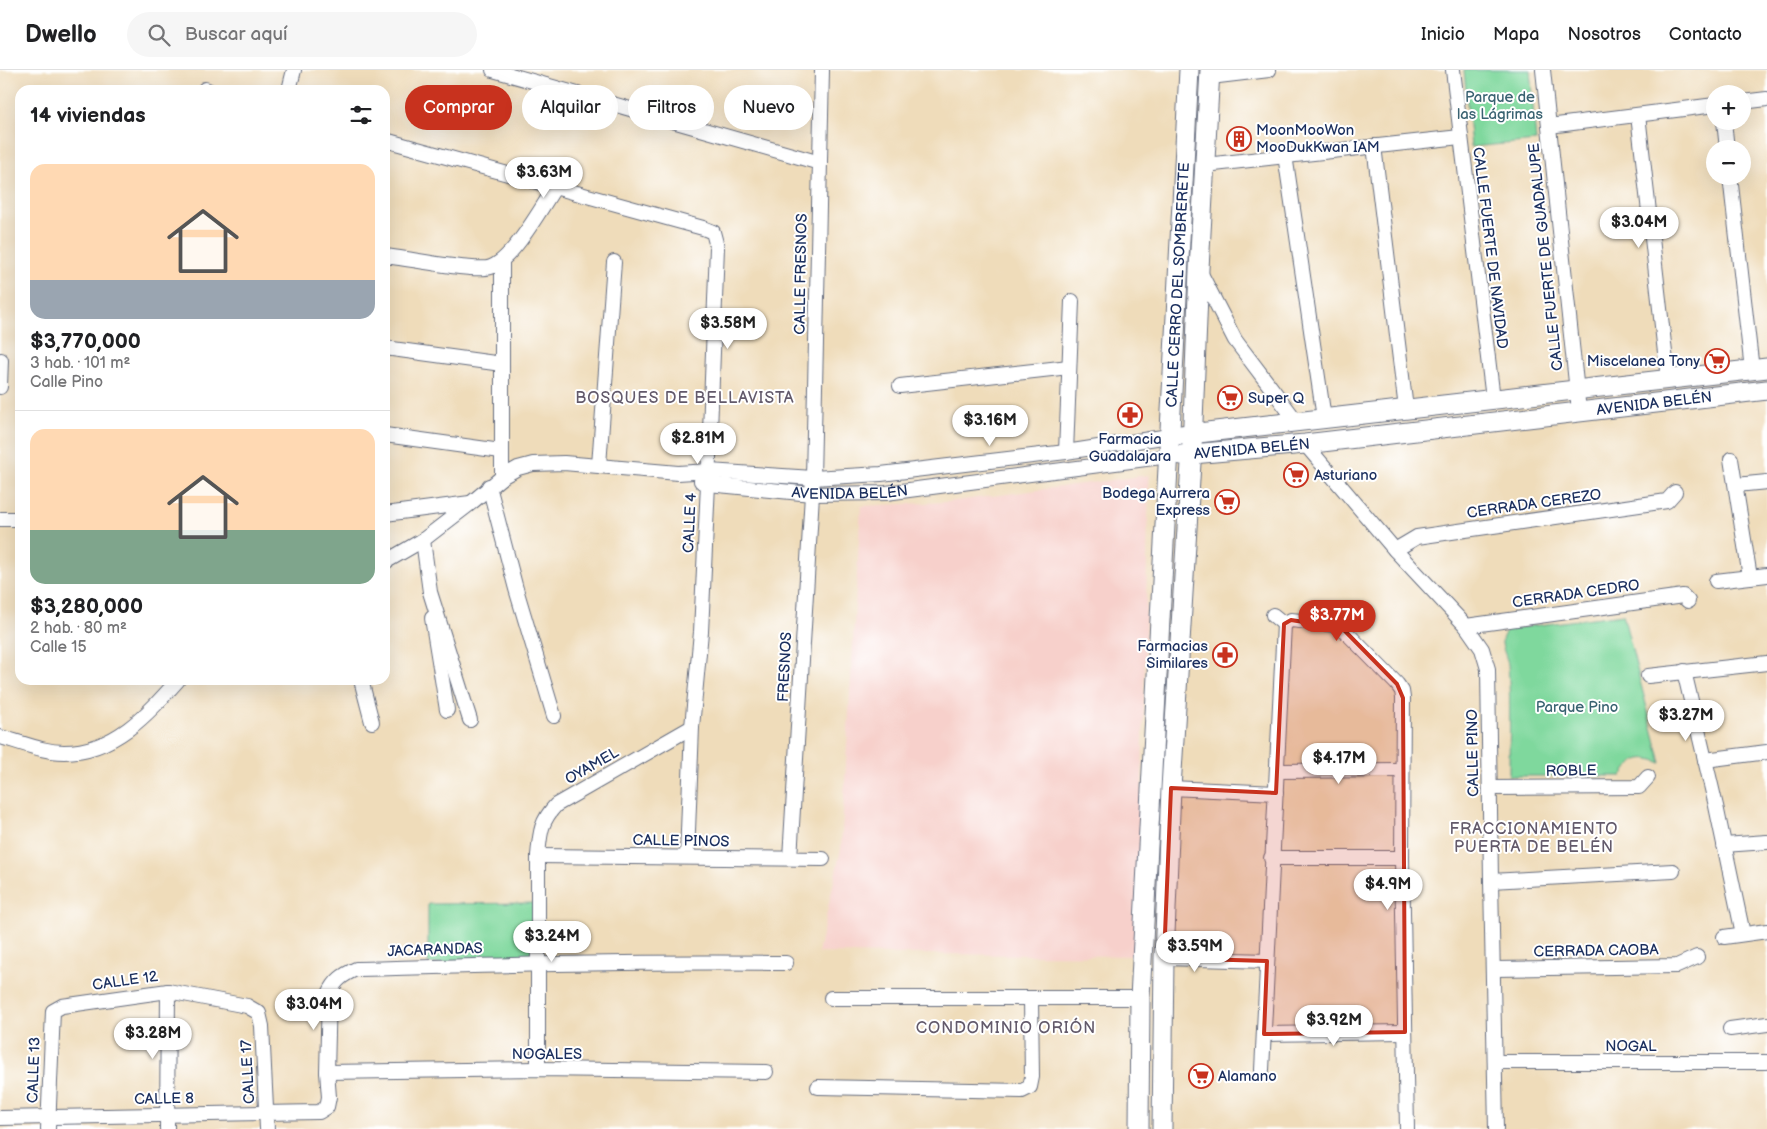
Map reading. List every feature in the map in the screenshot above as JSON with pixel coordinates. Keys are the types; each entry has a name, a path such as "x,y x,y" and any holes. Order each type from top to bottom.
{"main road":[{"name":"CALLE CERRO DEL SOMBRERETE","path":"1139,1129 1140,998 1150,780 1189,70"},
{"name":"CALLE CERRO DEL SOMBRERETE","path":"1162,1129 1164,958 1171,788 1191,454 1210,74"},
{"name":"AVENIDA BELÉN","path":"1169,436 1760,369"},
{"name":"AVENIDA BELÉN","path":"1169,456 1305,444 1767,390"}],"street":[{"path":"290,85 294,70"},
{"path":"492,70 820,163"},
{"name":"CALLE FRESNOS","path":"813,478 822,70"},
{"path":"1210,74 1269,70"},
{"name":"CALLE FUERTE DE NAVIDAD","path":"1453,70 1493,400"},
{"name":"CALLE FUERTE DE GUADALUPE","path":"1544,70 1578,411"},
{"path":"1751,101 1767,99"},
{"path":"1549,126 1706,107"},
{"path":"1638,115 1668,379"},
{"path":"1205,165 1460,137"},
{"name":"CALLE 4","path":"390,141 713,232 717,247 708,477 701,632 692,727 687,857"},
{"path":"1374,146 1406,410"},
{"path":"1286,155 1324,418"},
{"path":"1731,185 1760,369"},
{"path":"390,257 475,268 490,268 502,261 527,232 555,187"},
{"path":"502,261 502,477"},
{"path":"599,465 614,262"},
{"path":"1199,269 1235,340 1297,422"},
{"path":"1066,452 1072,301"},
{"path":"390,349 502,364"},
{"path":"0,386 1,360"},
{"path":"900,386 1069,367"},
{"path":"390,435 501,451"},
{"name":"AVENIDA BELÉN","path":"708,477 813,478 881,474 1066,452 1169,436"},
{"name":"CALLE PINO","path":"1305,444 1395,550 1466,626 1482,649 1488,669 1496,1129"},
{"name":"AVENIDA BELÉN","path":"390,559 423,540 502,477 518,468 533,464 564,462 678,473 812,494 886,493 1169,456"},
{"path":"1732,459 1750,577"},
{"name":"FRESNOS","path":"790,858 813,478"},
{"path":"1736,485 1767,482"},
{"path":"490,486 516,589 554,716"},
{"name":"CERRADA CEREZO","path":"1395,550 1418,537 1667,501 1676,492"},
{"path":"390,513 471,503"},
{"path":"0,519 15,519"},
{"path":"423,540 434,641 447,710"},
{"path":"1716,581 1767,575"},
{"path":"430,592 470,720"},
{"name":"CERRADA CEDRO","path":"1466,626 1683,596 1688,601"},
{"path":"1262,1070 1277,772 1279,620 1336,625 1342,628 1397,684 1402,691 1403,698 1402,858 1407,1129"},
{"path":"1648,676 1767,663"},
{"path":"1684,671 1716,806 1743,934"},
{"path":"0,738 63,752 85,750 109,742 128,730 156,705 174,685"},
{"path":"362,685 372,722"},
{"name":"OYAMEL","path":"538,1069 538,856 542,825 548,813 556,805 692,727"},
{"path":"1705,760 1767,752"},
{"path":"1277,772 1402,770"},
{"name":"ROBLE","path":"1490,788 1638,787 1648,778"},
{"path":"1171,788 1276,793"},
{"path":"1724,845 1767,842"},
{"name":"CALLE PINOS","path":"538,856 823,859"},
{"path":"1272,858 1402,858"},
{"path":"1491,881 1673,871"},
{"path":"1724,937 1767,931"},
{"name":"CERRADA CAOBA","path":"1494,969 1677,966 1697,957"},
{"path":"1164,958 1268,961"},
{"name":"JACARANDAS","path":"327,1107 329,1097 327,1072 329,994 333,984 343,974 356,969 538,963 682,961 786,963"},
{"path":"167,1122 168,991"},
{"name":"CALLE 12","path":"53,1011 62,1006 168,991 248,1006 259,1013"},
{"path":"831,998 1140,998"},
{"path":"818,1087 1022,1092 1030,1087 1032,1077 1031,998"},
{"name":"CALLE 13","path":"49,1124 53,1011"},
{"name":"CALLE 17","path":"259,1013 262,1026 267,1129"},
{"path":"1730,1029 1767,1024"},
{"path":"1264,1034 1405,1032"},
{"name":"NOGAL","path":"1496,1062 1767,1062"},
{"name":"NOGALES","path":"327,1072 538,1069 766,1072"},
{"name":"CALLE 8","path":"0,1118 49,1124 167,1122 267,1113 319,1112 327,1107"}],"highlighted area":[{"path":"1291,620 1342,628 1397,684 1403,698 1405,1032 1264,1034 1267,961 1164,958 1171,788 1276,793 1284,624"}],"shaded area":[{"path":"1149,475 1138,956 818,953 841,849 861,506 947,502"}],"green space":[{"name":"Parque de las Lágrimas","path":"1464,70 1530,70 1536,141 1471,147"},
{"name":"Parque Pino","path":"1623,614 1661,763 1648,759 1638,760 1622,776 1509,776 1509,679 1508,665 1502,646 1505,633 1509,629"},
{"path":"539,903 539,963 428,964 428,904"}],"place":[{"name":"MoonMooWon MooDukKwan IAM","path":"1239,139"},
{"name":"Miscelanea Tony","path":"1717,361"},
{"name":"Super Q","path":"1230,398"},
{"name":"Farmacia Guadalajara","path":"1130,415"},
{"name":"Asturiano","path":"1296,475"},
{"name":"Bodega Aurrera Express","path":"1227,502"},
{"name":"Farmacias Similares","path":"1225,655"},
{"name":"Alamano","path":"1201,1076"}],"district":[{"name":"BOSQUES DE BELLAVISTA","path":"685,398"},
{"name":"FRACCIONAMIENTO PUERTA DE BELÉN","path":"1534,838"},
{"name":"CONDOMINIO ORIÓN","path":"1006,1028"}]}
